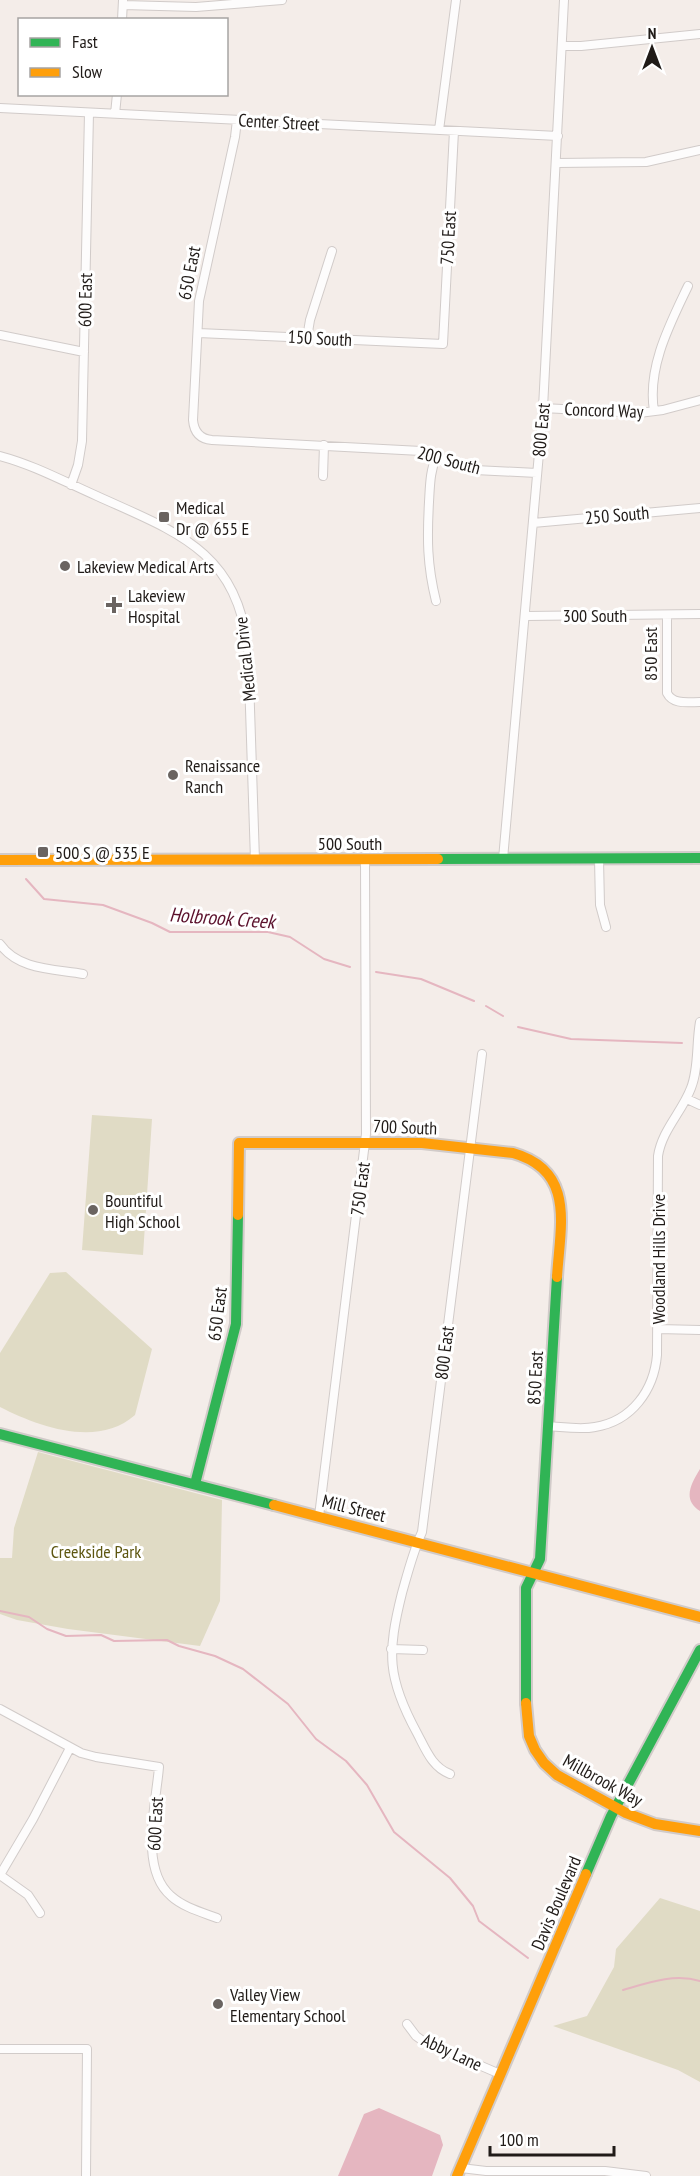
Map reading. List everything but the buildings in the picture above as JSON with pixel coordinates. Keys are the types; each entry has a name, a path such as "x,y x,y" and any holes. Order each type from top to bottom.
{"street":[{"path":"122,18 123,3 282,0"},
{"path":"439,130 456,0"},
{"name":"800 East","path":"503,859 543,408 564,0"},
{"path":"562,46 700,34"},
{"path":"115,114 117,96"},
{"name":"Center Street","path":"0,108 558,136"},
{"name":"600 East","path":"71,485 82,446 89,113"},
{"name":"650 East","path":"198,434 193,420 200,296 237,120"},
{"name":"750 East","path":"443,344 454,131"},
{"path":"557,163 636,163 700,150"},
{"path":"307,338 310,320 332,251"},
{"path":"654,411 652,387 659,357 670,324 688,286"},
{"name":"150 South","path":"198,333 443,344"},
{"path":"0,335 84,352"},
{"name":"Concord Way","path":"543,408 632,413 654,411 700,400"},
{"name":"200 South","path":"198,434 212,440 422,451 475,470 537,473"},
{"path":"322,476 324,446"},
{"path":"436,601 429,569 427,545 431,474 437,455"},
{"name":"Medical Drive","path":"0,456 29,465 169,529 188,540 214,564 234,594 243,620 248,648 255,860"},
{"name":"250 South","path":"533,523 700,508"},
{"name":"300 South","path":"526,616 700,614"},
{"name":"850 East","path":"667,615 667,693 672,700 677,702 700,702"},
{"name":"500 South","path":"0,860 700,858"},
{"name":"750 East","path":"319,1516 365,1143 365,859"},
{"path":"599,859 600,905 606,927"},
{"path":"0,944 10,956 21,962 83,974"},
{"name":"Woodland Hills Drive","path":"548,1426 595,1427 617,1420 642,1399 651,1383 656,1365 658,1329 658,1156 665,1134 687,1099 695,1073 700,1022"},
{"name":"800 East","path":"450,1774 435,1766 404,1709 395,1683 391,1650 394,1625 413,1552 422,1533 482,1054"},
{"path":"687,1099 700,1105"},
{"name":"650 East","path":"195,1484 236,1324 239,1143"},
{"name":"700 South","path":"239,1143 422,1143 513,1153 530,1158 546,1170 556,1185"},
{"name":"850 East","path":"533,1572 540,1559 561,1209 556,1185"},
{"path":"658,1329 700,1330"},
{"name":"Mill Street","path":"0,1434 700,1617"},
{"name":"Millbrook Way","path":"533,1572 526,1588 526,1720 531,1743 550,1769 636,1818 655,1824 700,1831"},
{"path":"391,1650 423,1650"},
{"name":"Davis Boulevard","path":"459,2172 615,1807 700,1650"},
{"path":"0,1709 70,1748 33,1820 0,1875 28,1895 40,1913"},
{"name":"600 East","path":"70,1748 96,1757 159,1767 152,1840 153,1864 157,1876 172,1897 217,1918"},
{"name":"Abby Lane","path":"407,2024 423,2041 500,2074"},
{"path":"0,2049 87,2049 86,2176"},
{"path":"459,2172 557,2174 605,2171 646,2176"}],"green space":[{"path":"92,1115 152,1119 143,1255 82,1250"},
{"path":"66,1272 152,1349 135,1415 120,1425 104,1430 68,1431 32,1421 0,1407 0,1353 50,1273"},
{"name":"Creekside Park","path":"38,1452 222,1500 220,1601 200,1646 68,1629 17,1620 0,1614 0,1558 12,1558 14,1528"},
{"path":"660,1898 700,1911 700,2082 678,2070 553,2026 587,2016 614,1967 616,1949"}],"shaded area":[{"path":"700,1469 700,1511 691,1502 690,1492"},
{"path":"379,2108 440,2135 443,2145 432,2176 338,2176 364,2114"}],"waterway":[{"name":"Holbrook Creek","path":"26,879 44,899 103,905 170,932 268,932 290,937 324,959 350,967"},
{"name":"Holbrook Creek","path":"376,972 421,979 474,1001"},
{"path":"486,1006 503,1016"},
{"name":"Holbrook Creek","path":"518,1027 571,1039 682,1043"},
{"path":"0,1611 29,1617 47,1629 66,1636 101,1635 114,1641 167,1640 179,1646 215,1656 243,1669 288,1704 316,1739 346,1761 367,1785 394,1832 450,1878 473,1906 479,1921 528,1958"},
{"path":"623,1990 671,1978 700,1981"}],"traffic: fast":[{"path":"438,859 700,858"},
{"path":"195,1484 236,1324 238,1215"},
{"path":"526,1703 526,1588 540,1559 557,1277"},
{"path":"0,1434 274,1505"},
{"path":"586,1874 611,1816 700,1650"}],"traffic: slow":[{"path":"0,860 438,859"},
{"path":"238,1215 239,1143 422,1143 513,1153 533,1161 547,1173 555,1187 560,1203 561,1220 557,1277"},
{"path":"274,1505 700,1617"},
{"path":"526,1703 529,1736 535,1750 544,1763 557,1775 626,1813 655,1824 700,1831"},
{"path":"457,2176 586,1874"}],"place":[{"name":"Medical Dr @ 655 E","path":"164,517"},
{"name":"Lakeview Medical Arts","path":"65,566"},
{"name":"Lakeview Hospital","path":"114,605"},
{"name":"Renaissance Ranch","path":"173,775"},
{"name":"500 S @ 535 E","path":"43,852"},
{"name":"Bountiful High School","path":"93,1210"},
{"name":"Valley View Elementary School","path":"218,2004"}]}
